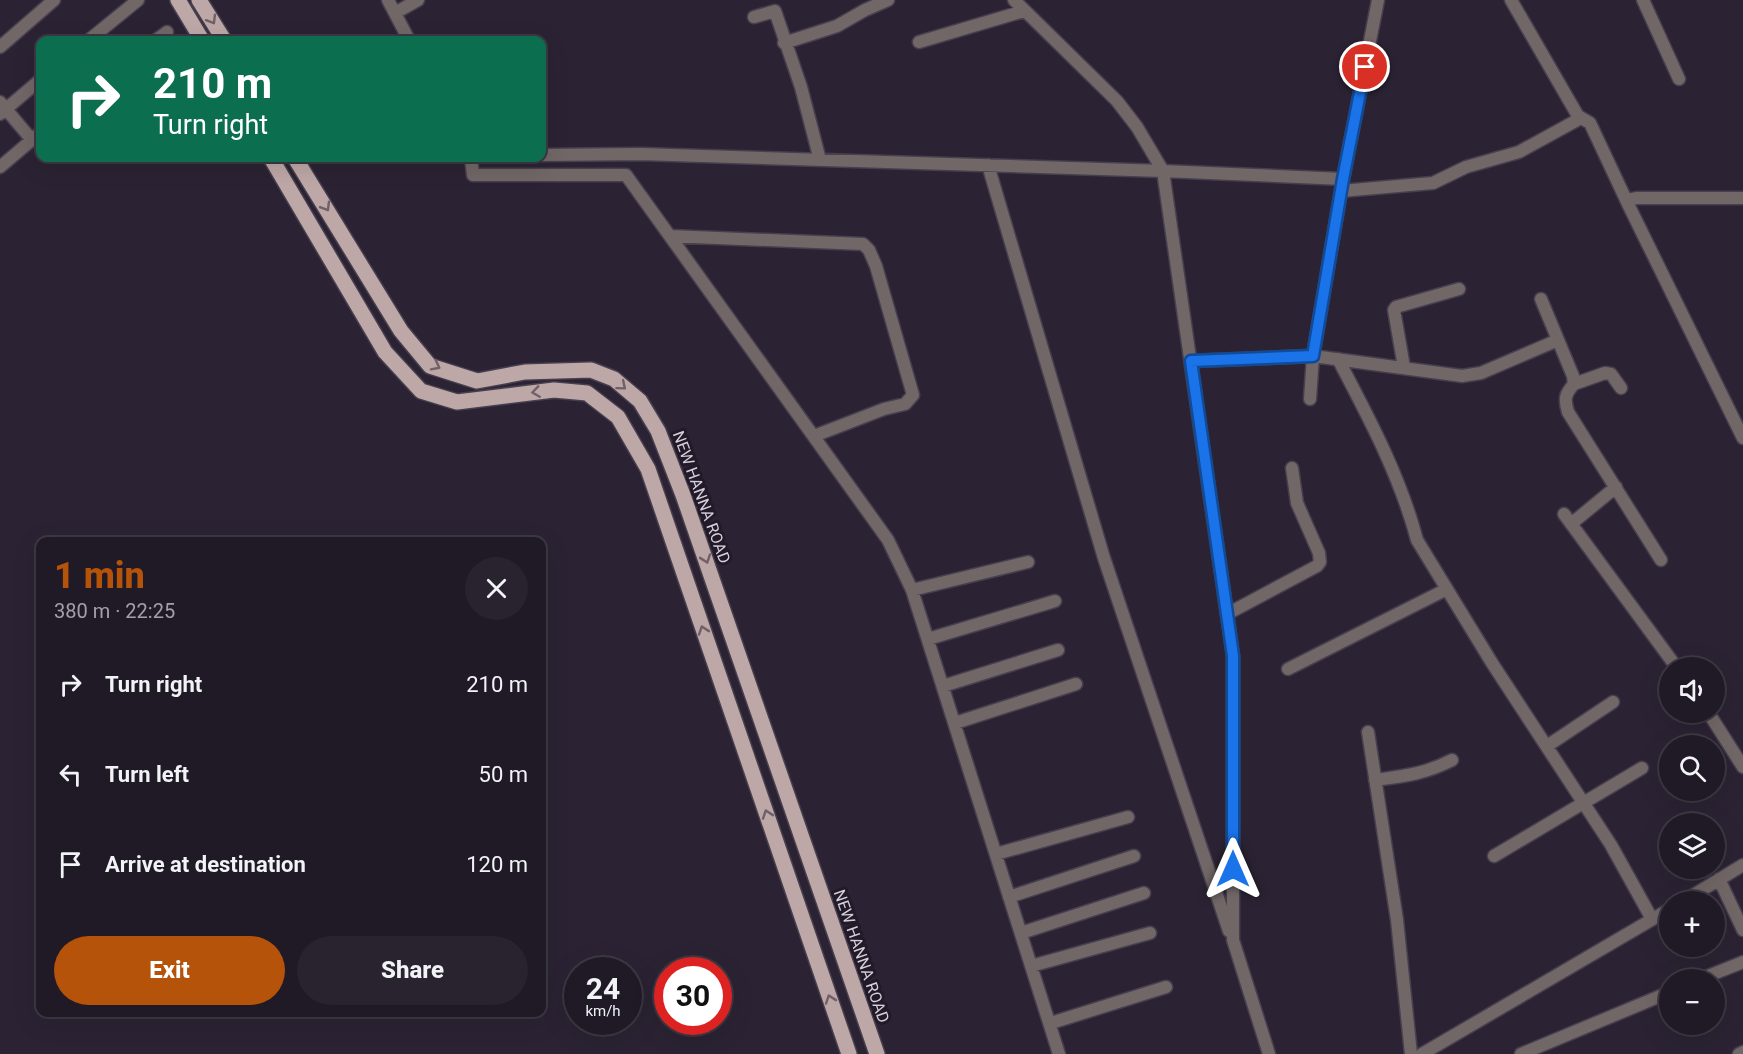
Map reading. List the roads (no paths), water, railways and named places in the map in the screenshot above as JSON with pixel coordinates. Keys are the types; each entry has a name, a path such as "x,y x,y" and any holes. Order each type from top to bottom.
{"main road":[{"path":"178,0 200,36"},
{"path":"200,0 222,36"},
{"path":"277,162 386,352 421,391 457,402 554,390 587,393 618,417 648,469 849,1054"},
{"name":"NEW HANNA ROAD","path":"297,162 401,331 430,366 477,381 525,372 591,370 614,379 640,401 658,431 683,495 878,1054"}],"street":[{"path":"0,47 54,0"},
{"path":"94,36 138,0"},
{"path":"387,0 408,36"},
{"path":"395,13 418,0"},
{"path":"784,43 837,26 888,0"},
{"path":"1014,0 1117,101 1137,127 1162,171 1233,656 1233,940"},
{"path":"1310,399 1313,356 1342,185 1378,0"},
{"path":"1510,0 1578,116 1590,123 1743,438"},
{"path":"1643,0 1678,79"},
{"path":"754,17 775,11 784,43 801,87 820,160"},
{"path":"919,42 1024,11"},
{"path":"162,36 167,32"},
{"path":"0,167 36,137 2,108 36,83"},
{"path":"546,155 641,154 1162,171 1342,185 1433,183 1466,167 1519,152 1581,118"},
{"path":"471,162 473,175 626,175 888,540 912,590 1059,1054"},
{"path":"988,165 1104,558 1233,940 1269,1054"},
{"path":"1628,204 1632,199 1637,198 1743,198"},
{"path":"670,236 863,244 869,250 876,266 913,395 905,404 884,409 814,436"},
{"path":"1404,367 1394,310 1396,307 1459,289"},
{"path":"1541,299 1573,376 1574,384"},
{"path":"1191,361 1313,356 1462,376 1481,373 1558,340"},
{"path":"1338,359 1386,450 1412,518 1417,540 1611,845 1652,919"},
{"path":"1621,388 1611,374 1605,373 1574,384 1566,393 1565,401 1568,412 1661,560"},
{"path":"1227,614 1317,566 1320,562 1319,553 1297,503 1292,468"},
{"path":"1616,487 1568,519 1669,657"},
{"path":"912,590 1028,562"},
{"path":"1288,669 1447,589"},
{"path":"928,639 1055,601"},
{"path":"943,686 1058,650"},
{"path":"954,723 1076,684"},
{"path":"1547,746 1613,702"},
{"path":"1715,723 1743,767"},
{"path":"1368,732 1397,920 1411,1054"},
{"path":"1375,780 1423,773 1452,760"},
{"path":"1494,856 1642,768"},
{"path":"996,854 1128,817"},
{"path":"1009,897 1134,856"},
{"path":"1725,876 1743,866"},
{"path":"1700,891 1719,879 1743,930"},
{"path":"1021,933 1144,893"},
{"path":"1427,1053 1659,915"},
{"path":"1031,966 1150,933"},
{"path":"1725,969 1743,962"},
{"path":"1051,1023 1166,987"},
{"path":"1521,1054 1659,997"},
{"path":"1739,1054 1743,1052"}]}
